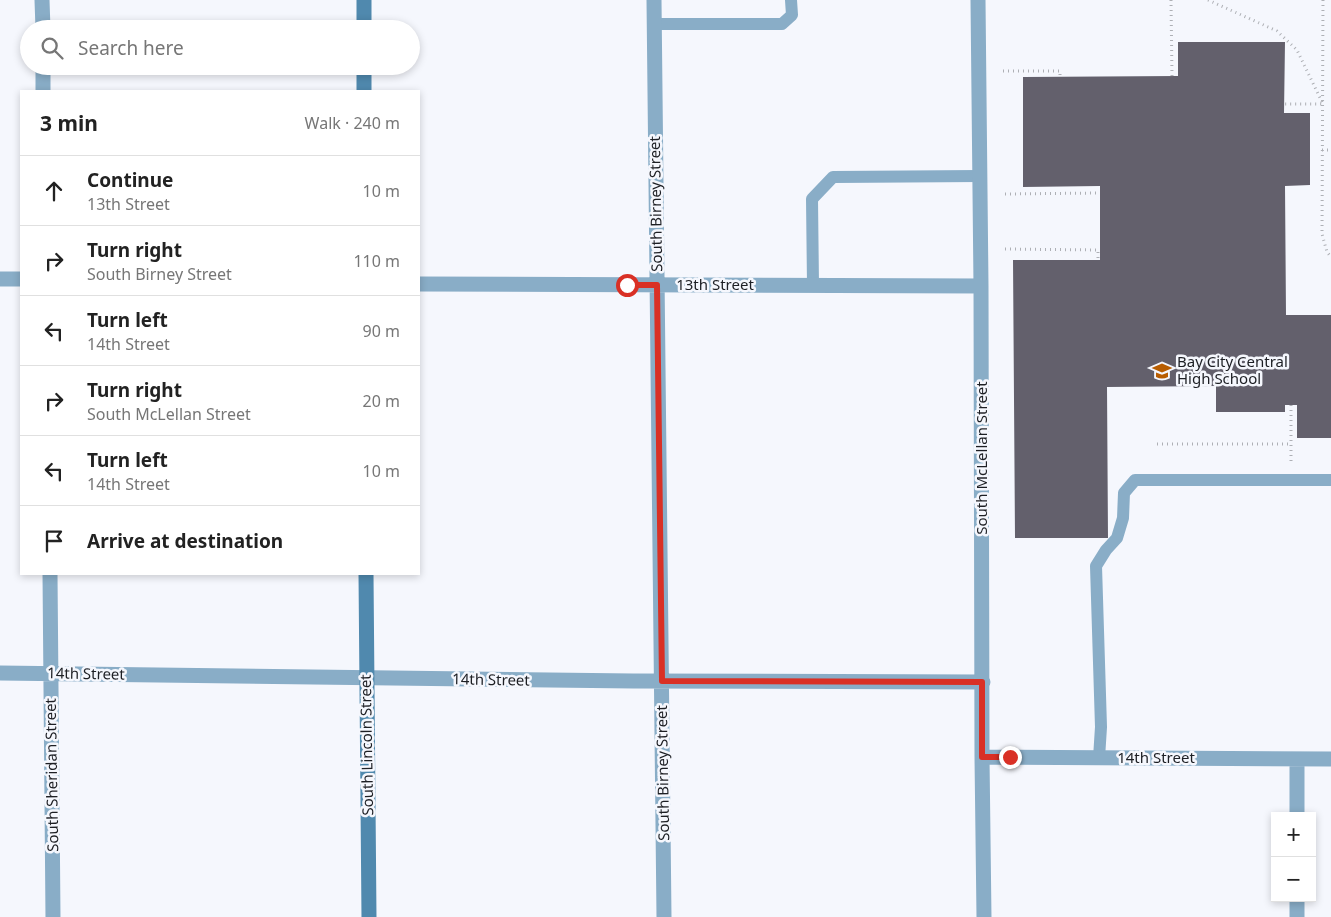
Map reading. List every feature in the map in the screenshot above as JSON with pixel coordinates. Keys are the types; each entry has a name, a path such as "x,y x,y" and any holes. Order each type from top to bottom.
{"street":[{"path":"42,0 43,20"},
{"path":"364,0 364,20"},
{"name":"South Birney Street","path":"654,0 664,917"},
{"name":"South McLellan Street","path":"978,0 984,917"},
{"path":"43,75 43,90"},
{"path":"364,75 364,90"},
{"path":"0,279 20,279"},
{"name":"13th Street","path":"420,284 981,286"},
{"name":"South Sheridan Street","path":"50,575 53,917"},
{"name":"South Lincoln Street","path":"366,575 369,917"},
{"name":"14th Street","path":"0,673 662,681 982,682"},
{"name":"14th Street","path":"982,757 1331,760"},
{"path":"1297,759 1297,812"},
{"path":"1297,902 1297,917"}],"lane":[{"path":"654,24 782,24 792,15 792,0"},
{"path":"813,285 812,200 833,177 980,176"},
{"path":"1099,758 1096,566 1106,550 1117,538 1123,518 1124,493 1136,480 1331,480"}],"path":[{"path":"1171,0 1172,76"},
{"path":"1208,0 1277,31 1297,50 1322,104"},
{"path":"1323,0 1322,234 1327,252 1331,257"},
{"path":"1003,71 1060,71 1060,77"},
{"path":"1284,104 1322,104"},
{"path":"1322,150 1331,150"},
{"path":"1005,194 1100,193"},
{"path":"1005,249 1098,250 1098,260"},
{"path":"1291,405 1292,465"},
{"path":"1157,444 1291,444"}],"building":[{"name":"Bay City Central High School","path":"1178,42 1285,42 1284,113 1310,113 1310,185 1285,186 1286,315 1331,315 1331,438 1297,438 1297,405 1285,405 1285,412 1216,412 1216,386 1107,387 1108,538 1015,538 1013,260 1100,260 1100,186 1023,187 1023,77 1178,76"}],"place":[{"name":"Bay City Central High School","path":"1162,371"}],"route":[{"path":"627,285 657,285 662,681 982,682 982,757 1010,757"}]}
